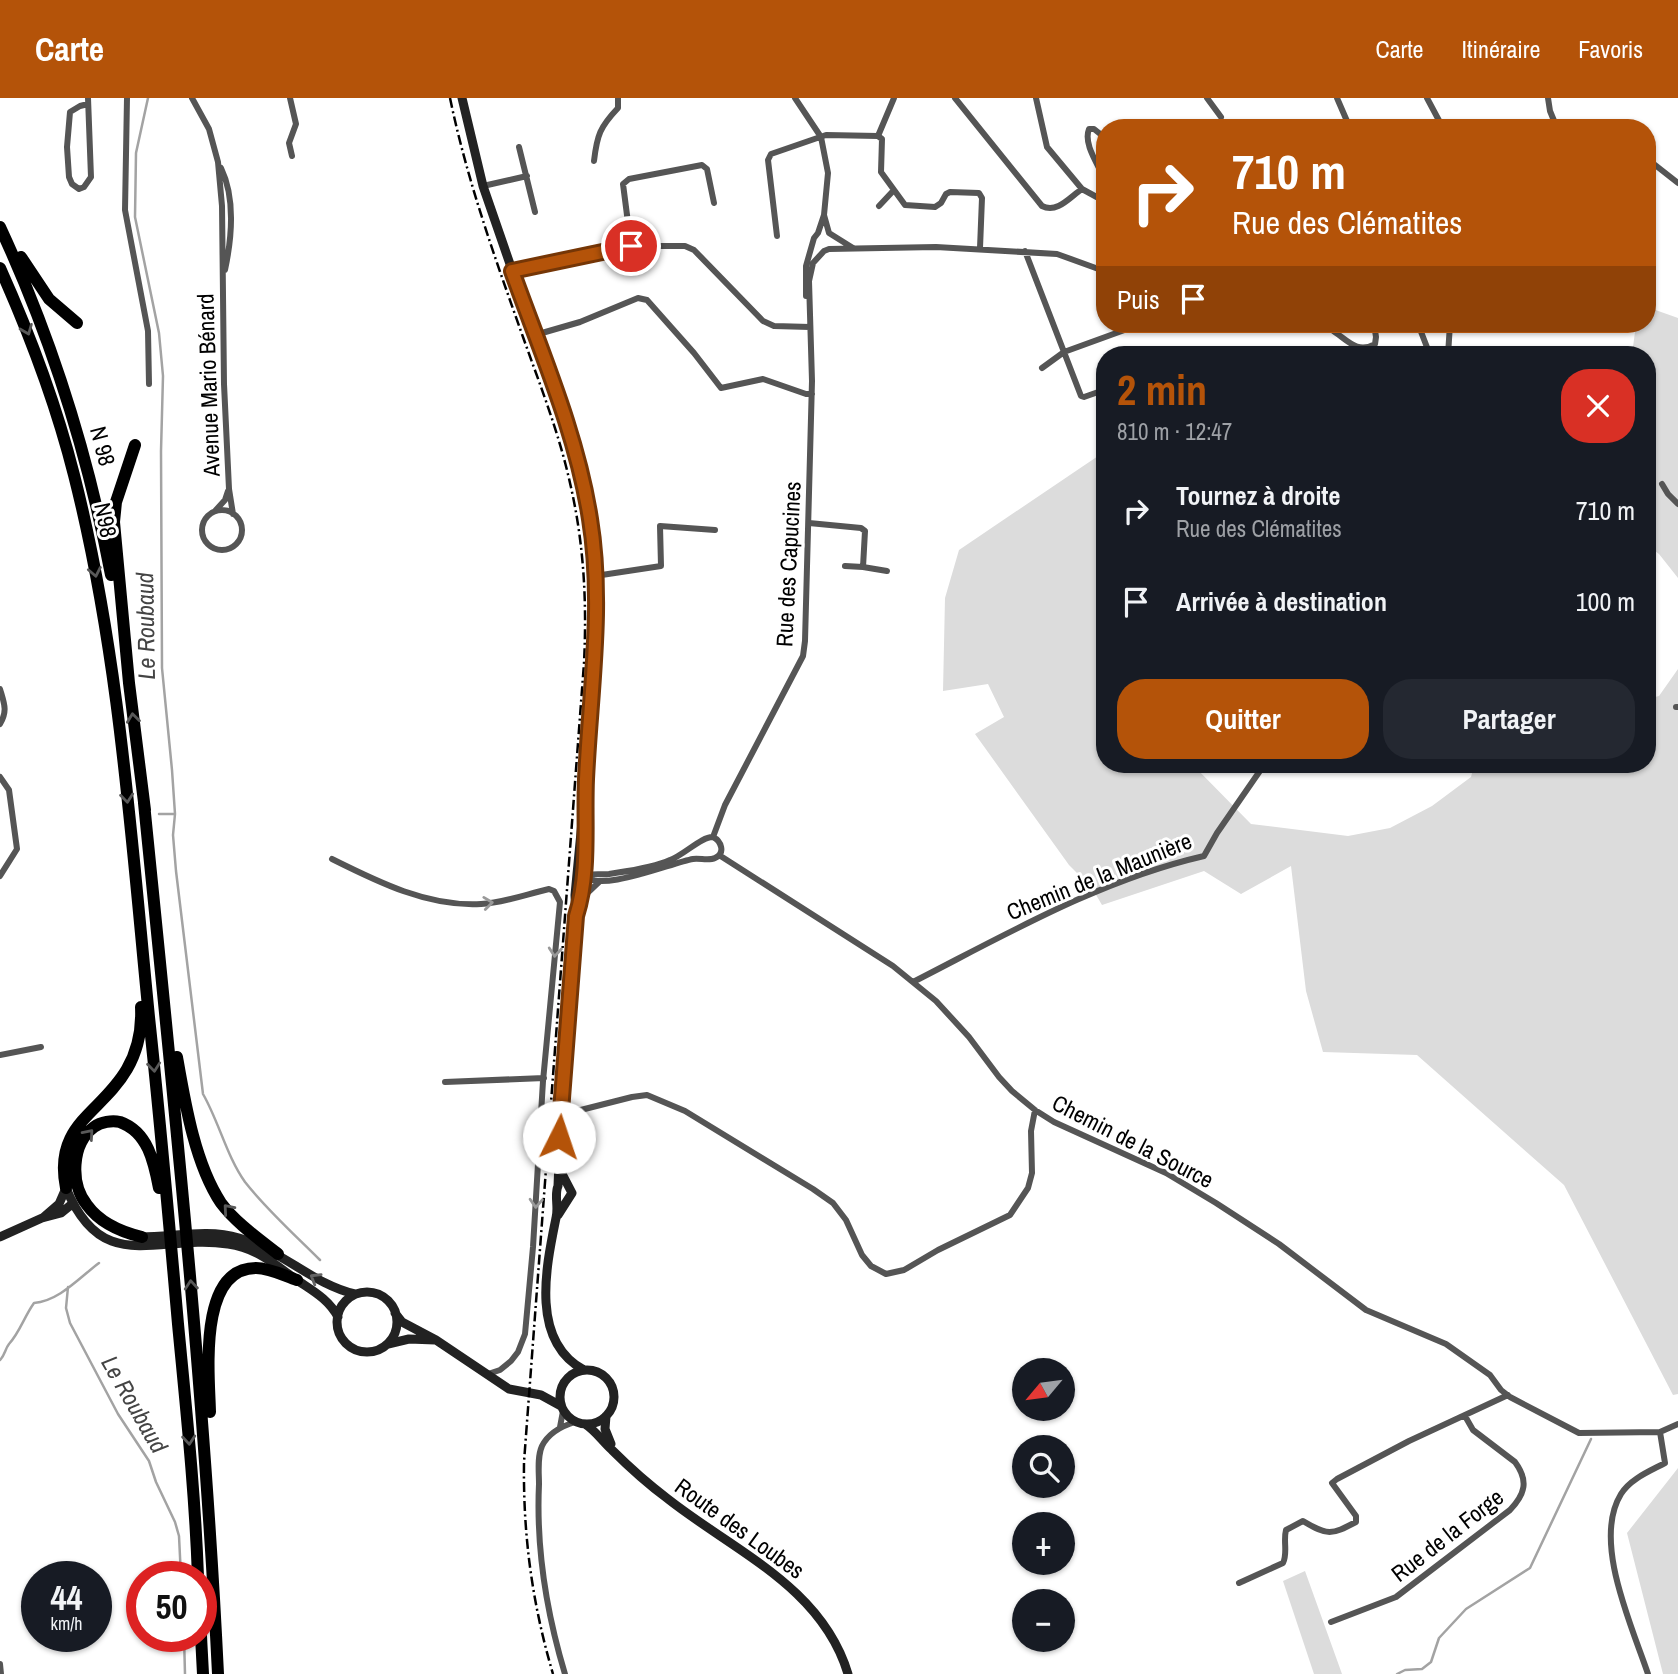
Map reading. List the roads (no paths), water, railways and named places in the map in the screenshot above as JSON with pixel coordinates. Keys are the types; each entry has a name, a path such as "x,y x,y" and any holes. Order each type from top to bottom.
{"highway":[{"path":"0,219 41,290 77,323"},
{"name":"N 98","path":"0,227 32,301 64,387 89,470 129,682"},
{"name":"N98","path":"0,268 49,391 74,473 86,524 102,603 117,711 135,877"},
{"path":"135,446 114,514 115,550 176,1054 207,1175 223,1205 241,1224 278,1254"},
{"path":"144,803 182,1181 212,1535"},
{"path":"66,1188 64,1164 77,1126 127,1070 137,1048 142,1013 135,877"},
{"path":"135,877 187,1415 197,1561"},
{"path":"72,1204 76,1198 72,1176 86,1135 106,1122 116,1121 133,1129 149,1149 156,1172 179,1370 187,1415"},
{"path":"75,1163 79,1187 87,1205 114,1227 149,1241"},
{"path":"218,1674 212,1535 210,1333 215,1301 223,1284 239,1271 257,1268 298,1280"},
{"path":"202,1652 203,1674"}],"main road":[{"path":"462,99 483,186 576,455 590,519 595,576 593,676 558,1166 563,1185 572,1193 557,1216"},
{"path":"576,916 581,899 586,856 586,780"},
{"path":"563,1185 555,1191 557,1216 551,1245 546,1312 550,1332 563,1355 584,1370"},
{"path":"66,1188 72,1204 85,1223"},
{"path":"60,1208 66,1188"},
{"path":"557,1197 567,1200"},
{"path":"0,1237 43,1218 66,1202 78,1205 112,1232 149,1241"},
{"path":"60,1208 85,1223 97,1234 117,1243 240,1238 278,1254 317,1280 338,1290 355,1294"},
{"path":"202,1238 252,1250 265,1256 321,1296 338,1317"},
{"path":"436,1340 409,1339 387,1343 373,1351 356,1349 343,1339 338,1317 343,1304 355,1294 363,1292 379,1295 392,1305 401,1322 436,1340 509,1389 541,1395 580,1423 595,1423 606,1416 614,1396 610,1382 598,1372 584,1370 573,1373 564,1382 541,1395"},
{"path":"387,1343 396,1330 396,1313"},
{"path":"562,1408 559,1395 564,1382 563,1355"},
{"name":"Route des Loubes","path":"606,1416 608,1438 620,1457"},
{"name":"Route des Loubes","path":"580,1423 597,1433 668,1500 763,1564 804,1600 826,1626 848,1674"}],"street":[{"path":"127,98 125,210 148,331 149,384"},
{"name":"Avenue Mario Bénard","path":"192,98 214,141 218,162 222,206 223,363 229,489 233,514"},
{"name":"Avenue Mario Bénard","path":"198,98 203,118"},
{"path":"290,98 296,124 289,143 292,156"},
{"path":"594,161 597,136 618,108 618,98"},
{"path":"795,98 821,137 828,173 824,215 814,242 817,249 980,248 1025,251 1057,254 1096,268"},
{"path":"878,136 894,98"},
{"path":"955,98 1042,206 1055,209 1082,189"},
{"path":"1036,98 1046,147 1082,189 1096,197"},
{"path":"1207,98 1222,117"},
{"path":"1337,98 1346,119"},
{"path":"1427,98 1438,119"},
{"path":"1548,98 1553,119"},
{"path":"88,101 91,177 85,187 79,188 72,184 69,177 67,122 70,112 88,101"},
{"path":"1096,131 1089,129 1087,134 1096,160"},
{"path":"777,236 768,160 771,154 826,135 878,136 882,139 881,172 905,205 935,207 941,204 950,192 979,193 982,198 980,248"},
{"path":"519,147 535,212"},
{"path":"631,246 623,184 629,179 702,165 707,169 714,204"},
{"path":"1656,166 1678,183"},
{"path":"483,186 527,176"},
{"path":"879,206 894,190"},
{"path":"824,215 832,245 826,250"},
{"path":"818,233 830,235 855,249"},
{"name":"Rue des Capucines","path":"713,836 729,796 803,656 812,394 810,327 804,279 814,242"},
{"path":"512,271 631,246 685,246 694,250 764,321 774,326 810,327"},
{"name":"Rue des Capucines","path":"809,315 813,263 826,250"},
{"path":"1025,251 1081,396 1096,393"},
{"path":"535,335 580,322 638,298 647,300 721,388 763,379 812,394"},
{"path":"1042,368 1064,352 1116,333"},
{"path":"1335,333 1353,346"},
{"path":"1662,484 1678,504"},
{"name":"Avenue Mario Bénard","path":"213,512 225,500 229,489"},
{"path":"224,510 233,514 241,528 239,539 231,547 221,550 210,546 203,537 202,525 213,512 224,510"},
{"path":"809,523 861,528 865,531 863,567"},
{"path":"595,576 661,566 660,526 715,530"},
{"path":"845,566 887,572"},
{"path":"0,689 6,709 0,724"},
{"name":"Chemin de la Maunière","path":"913,982 1012,930 1083,897 1178,862 1204,856 1259,773"},
{"path":"0,777 8,785 17,849 0,876"},
{"path":"576,885 583,877 596,873 606,874 668,861 689,851 705,837 713,836 721,845 719,855 713,859 691,859 670,867 599,882 583,877 578,866"},
{"path":"699,842 699,852 706,859"},
{"name":"Chemin de la Source","path":"719,855 893,966 913,982 953,1018 999,1077 1035,1110 1054,1122 1166,1173 1216,1203 1279,1244 1366,1310 1446,1344 1490,1375 1501,1390 1545,1417 1579,1433 1660,1432 1678,1424"},
{"path":"586,856 596,873"},
{"path":"332,859 402,892 453,903 480,904 549,889 557,894 560,902 525,1334 511,1361 500,1370 487,1374"},
{"path":"581,899 599,882"},
{"path":"0,1055 41,1047"},
{"path":"446,1082 544,1078"},
{"path":"561,1115 647,1095 685,1111 832,1203 846,1220 862,1255 871,1266 886,1274 904,1270 938,1250 1010,1216 1028,1188 1032,1173 1031,1131 1035,1110"},
{"path":"1240,1584 1283,1563 1286,1557 1286,1530 1303,1521 1322,1533 1335,1532 1356,1522 1356,1516 1332,1483 1337,1479 1409,1441 1508,1395"},
{"path":"562,1408 560,1427 542,1447 537,1513 549,1617 565,1674"},
{"name":"Rue de la Forge","path":"1331,1622 1396,1597 1521,1499 1525,1484 1520,1469 1515,1462 1473,1430 1465,1416"},
{"path":"560,1427 580,1423"},
{"path":"1648,1674 1619,1587 1611,1548 1612,1516 1622,1492 1639,1477 1665,1463 1660,1432"},
{"path":"0,1664 1,1674"}],"waterway":[{"name":"Le Roubaud","path":"148,98 136,153 135,217 159,333 163,376 162,668 172,770 176,871 203,1094 233,1162 245,1182 320,1260"},
{"path":"159,814 175,814"},
{"path":"0,1360 34,1303 52,1298 99,1263"},
{"name":"Le Roubaud","path":"68,1287 66,1308 70,1323 118,1414 149,1461 175,1522 179,1536 180,1561"},
{"path":"1397,1674 1405,1670 1422,1669 1431,1662 1439,1638 1466,1609 1530,1568 1591,1439"},
{"name":"Le Roubaud","path":"184,1652 185,1674"}],"railway":[{"path":"450,98 482,219 566,464 579,528 583,573 584,663 524,1462 530,1569 539,1621 553,1674"}]}
